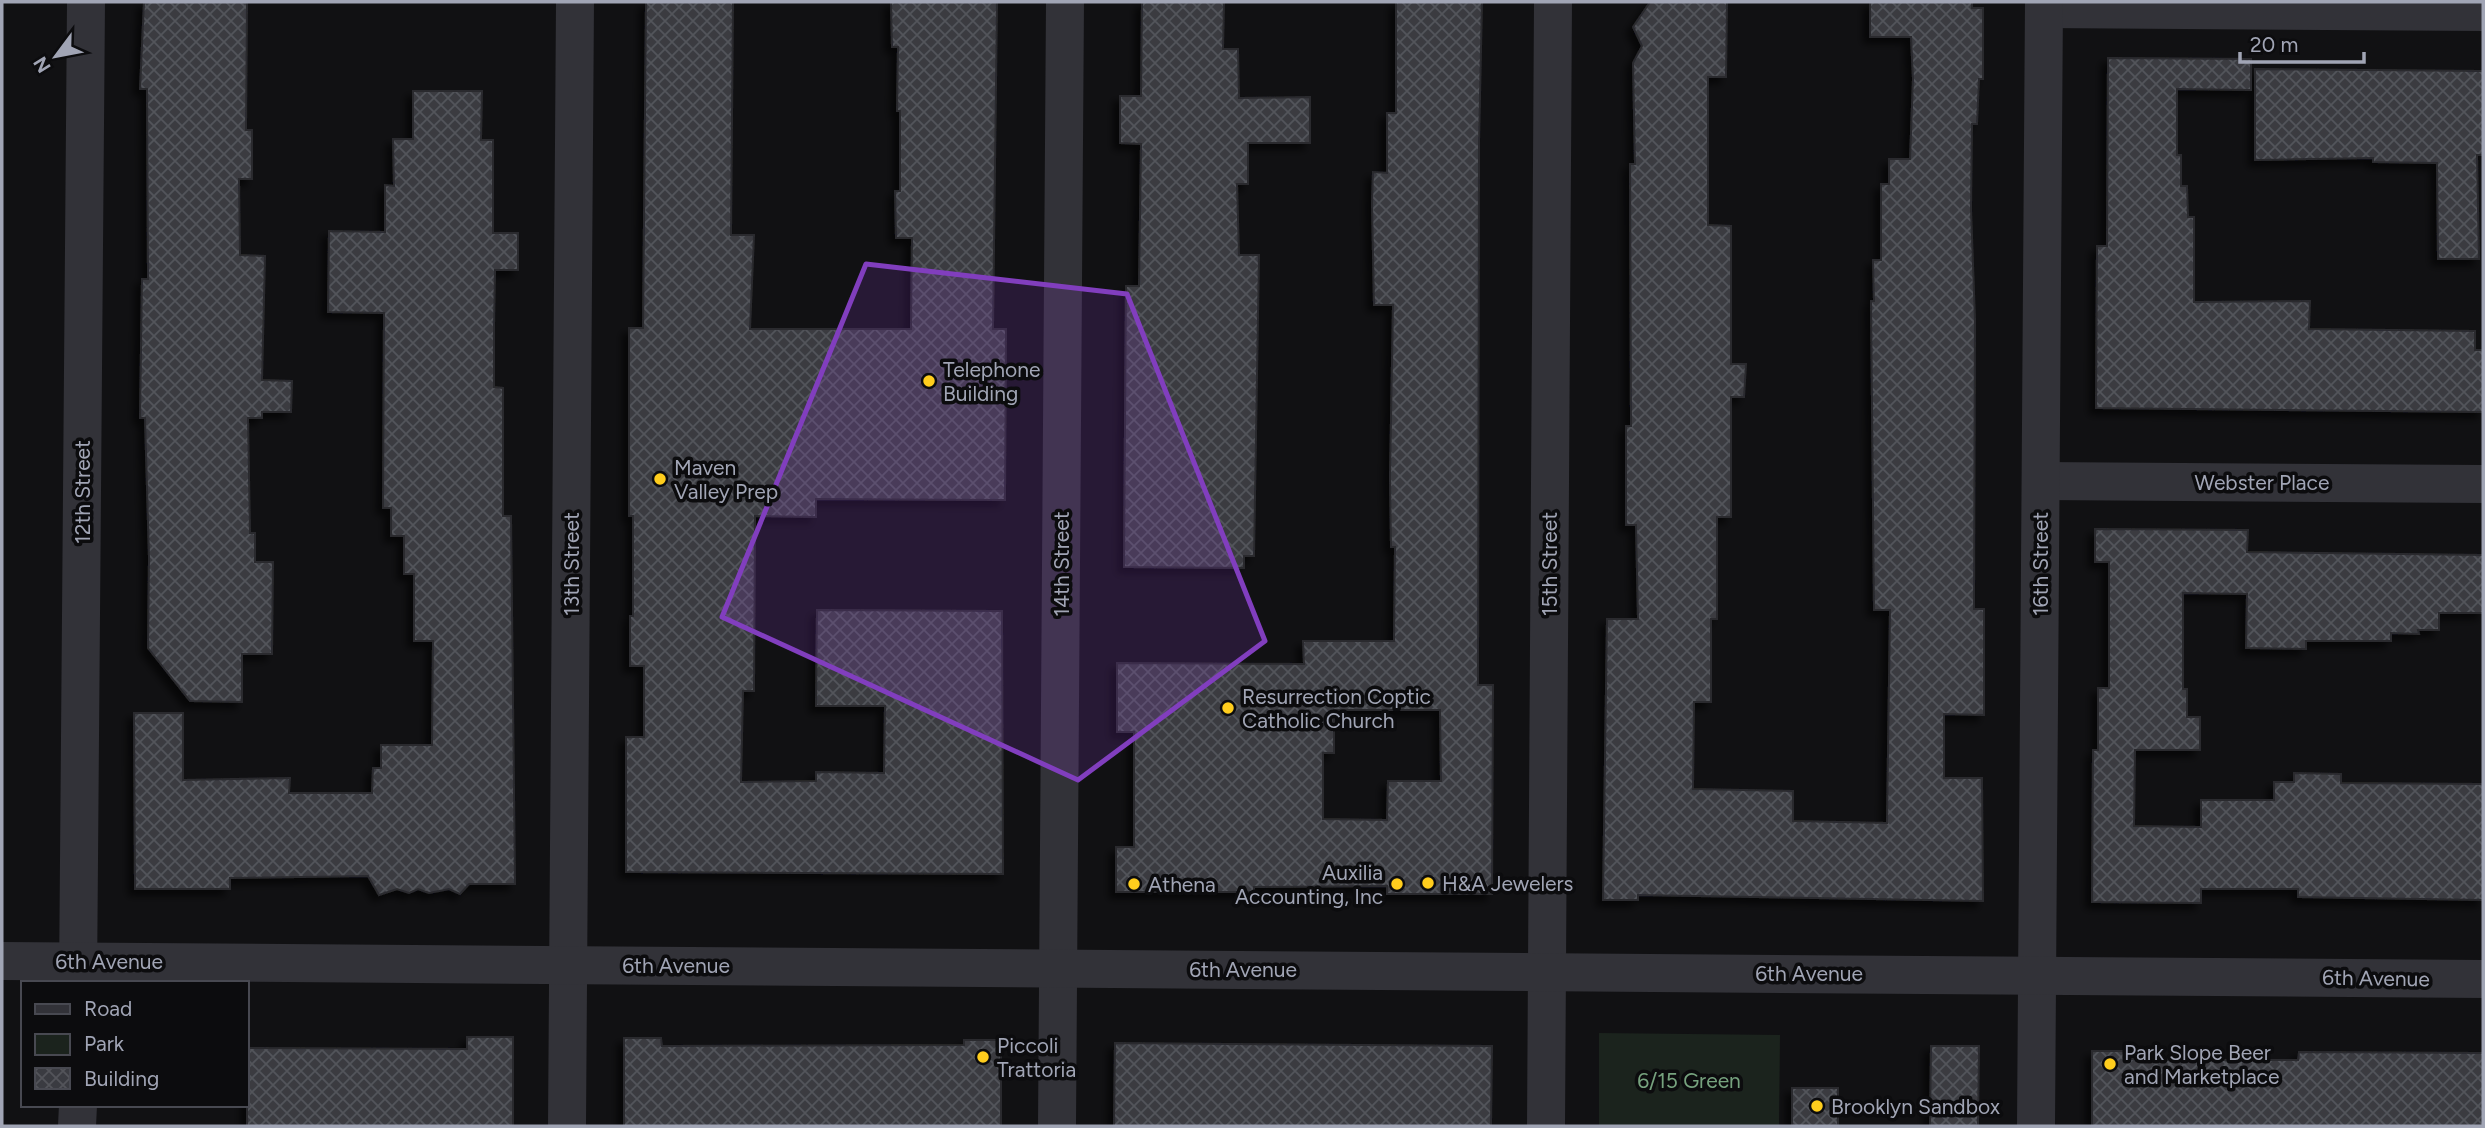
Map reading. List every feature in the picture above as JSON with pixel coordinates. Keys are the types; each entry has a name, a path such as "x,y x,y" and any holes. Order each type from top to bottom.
{"street":[{"name":"12th Street","path":"78,972 86,2"},
{"name":"13th Street","path":"567,1126 575,2"},
{"name":"14th Street","path":"1057,1126 1065,2"},
{"name":"15th Street","path":"1546,1126 1553,2"},
{"path":"2044,5 2483,12"},
{"name":"16th Street","path":"2036,1126 2044,5"},
{"name":"Webster Place","path":"2040,481 2483,484"},
{"name":"6th Avenue","path":"2,961 78,972 569,965 2483,979"},
{"path":"77,1126 78,1107"}],"highlighted area":[{"path":"866,264 1127,294 1265,641 1078,780 722,617"}],"green space":[{"name":"6/15 Green","path":"1599,1033 1780,1035 1779,1126 1599,1126"}],"building":[{"path":"144,2 247,2 246,130 252,130 252,179 239,179 240,255 265,256 262,380 292,381 291,412 262,412 262,418 248,418 250,533 255,533 255,562 273,562 272,654 242,654 242,702 190,701 148,648 149,558 145,418 140,418 142,279 148,279 147,89 140,89"},
{"path":"646,2 733,2 731,235 754,235 750,329 911,329 912,238 896,238 895,191 900,191 900,111 897,111 898,47 892,47 891,2 997,2 993,329 1006,329 1005,500 816,499 816,517 755,516 754,691 743,691 741,782 816,781 816,772 884,773 885,706 816,706 817,610 1002,611 1003,874 626,872 626,737 644,737 644,666 630,666 633,516 629,516 629,328 643,328"},
{"path":"1142,2 1224,2 1223,49 1238,49 1239,98 1310,97 1310,143 1248,143 1248,184 1237,184 1239,255 1259,255 1254,556 1244,556 1244,568 1124,567 1126,286 1139,286 1141,144 1120,143 1120,96 1141,96"},
{"path":"1396,2 1482,2 1479,143 1478,685 1493,685 1492,894 1387,894 1387,886 1254,887 1254,892 1116,892 1116,847 1134,847 1134,732 1117,732 1117,663 1304,664 1303,641 1394,641 1395,547 1391,547 1390,477 1393,305 1374,305 1372,203 1373,172 1387,173 1387,113 1396,113","holes":["1334,710 1440,710 1441,781 1388,781 1387,820 1323,819 1323,753 1334,753"]},
{"path":"1650,2 1727,2 1726,77 1708,77 1708,225 1731,226 1731,364 1746,364 1744,397 1731,397 1731,517 1717,517 1717,619 1711,619 1711,702 1694,702 1693,789 1793,791 1793,821 1887,823 1890,610 1874,610 1871,301 1874,301 1873,260 1881,260 1881,184 1889,184 1889,159 1910,159 1913,79 1911,37 1870,37 1870,2 1972,2 1972,8 1983,8 1983,79 1979,79 1977,124 1972,124 1971,209 1975,320 1974,609 1984,609 1984,715 1944,714 1944,778 1982,778 1983,901 1638,895 1638,900 1603,900 1607,619 1638,619 1636,525 1626,525 1626,426 1631,426 1630,164 1635,164 1633,63 1642,46 1633,27"},
{"path":"2108,58 2251,59 2251,90 2177,89 2177,155 2181,155 2181,186 2187,186 2188,217 2194,217 2194,302 2310,301 2309,329 2475,331 2475,350 2483,350 2483,412 2096,408 2097,246 2107,246"},
{"path":"2255,69 2483,71 2483,155 2477,155 2479,259 2438,259 2437,163 2373,162 2373,158 2255,160"},
{"path":"413,91 482,91 481,140 493,140 493,233 518,233 518,270 495,270 494,327 494,387 503,388 503,516 511,516 515,884 469,884 460,894 449,889 429,893 418,889 409,893 397,889 379,895 368,876 230,878 230,889 135,889 134,713 183,713 183,780 290,778 289,793 372,793 373,768 381,768 381,745 432,745 433,641 414,641 414,574 404,574 404,536 391,536 391,508 383,508 384,313 328,312 329,231 385,232 385,185 394,186 393,139 413,139"},
{"path":"2095,529 2248,530 2247,552 2483,555 2483,613 2439,613 2439,630 2418,630 2419,634 2391,633 2391,641 2306,641 2306,649 2246,648 2247,594 2183,593 2183,689 2187,689 2187,717 2200,717 2200,750 2135,750 2134,826 2201,827 2201,800 2274,800 2274,782 2294,782 2294,773 2341,774 2341,783 2483,784 2483,900 2298,897 2298,889 2201,889 2201,903 2092,902 2093,750 2098,750 2098,688 2109,688 2109,562 2095,562"},
{"path":"467,1037 513,1037 513,1126 247,1126 248,1048 467,1049"},
{"path":"624,1038 661,1038 662,1046 964,1045 964,1040 1001,1040 1001,1126 624,1126"},
{"path":"1115,1043 1492,1046 1491,1126 1114,1126"},
{"path":"1931,1046 1979,1046 1978,1126 1930,1126"},
{"path":"2092,1051 2132,1051 2132,1059 2198,1060 2298,1060 2299,1052 2483,1053 2483,1126 2092,1126"},
{"path":"1792,1088 1838,1088 1838,1126 1792,1126"}],"place":[{"name":"Telephone Building","path":"929,381"},
{"name":"Maven Valley Prep","path":"660,479"},
{"name":"Resurrection Coptic Catholic Church","path":"1228,708"},
{"name":"H&A Jewelers","path":"1428,883"},
{"name":"Athena","path":"1134,884"},
{"name":"Auxilia Accounting, Inc","path":"1397,884"},
{"name":"Piccoli Trattoria","path":"983,1057"},
{"name":"Park Slope Beer and Marketplace","path":"2110,1064"},
{"name":"Brooklyn Sandbox","path":"1817,1106"}]}
